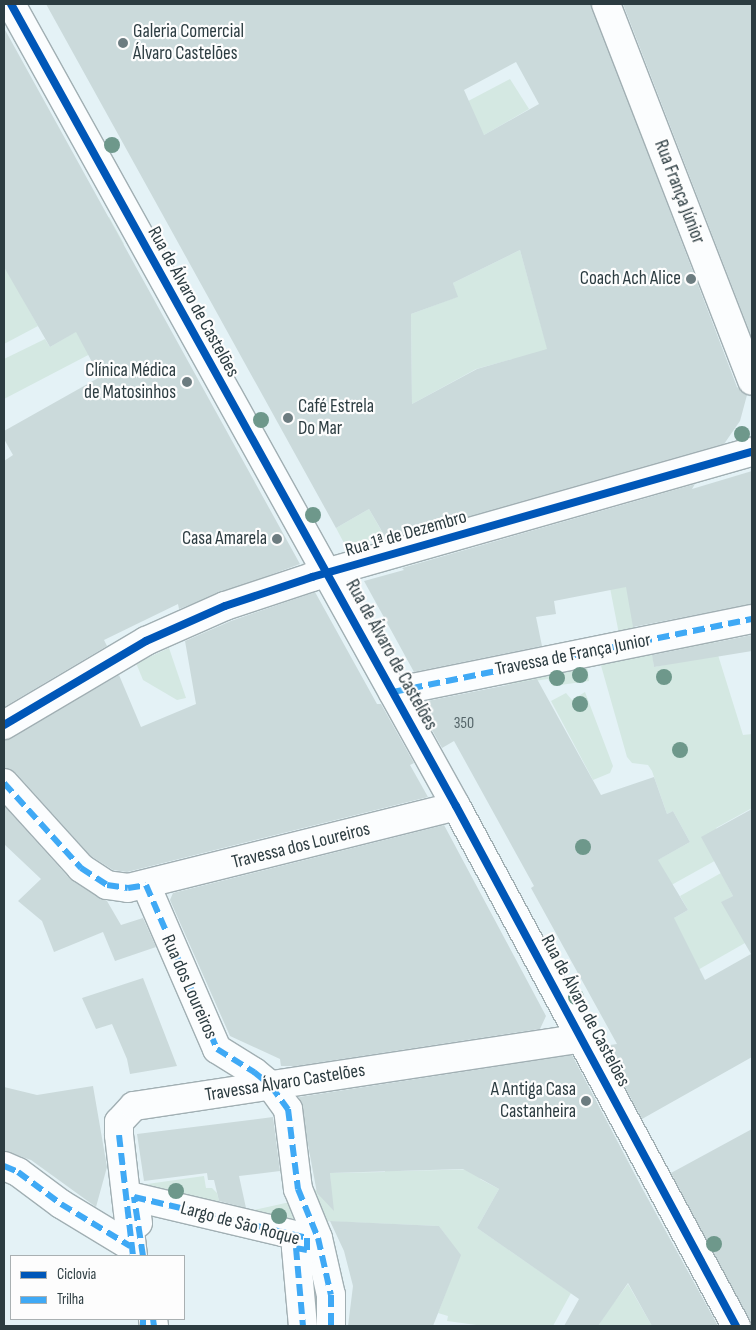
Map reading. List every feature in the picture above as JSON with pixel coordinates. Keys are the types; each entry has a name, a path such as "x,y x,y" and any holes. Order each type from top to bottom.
{"street":[{"name":"Rua de Álvaro de Castelões","path":"11,4 325,574 456,806 736,1326"},
{"name":"Rua França Júnior","path":"606,4 752,381"},
{"name":"Rua 1ª de Dezembro","path":"4,725 146,642 225,606 325,574 752,452"},
{"name":"Travessa de França Junior","path":"393,692 752,618"},
{"path":"4,783 82,868 106,885 128,888 146,885"},
{"name":"Travessa dos Loureiros","path":"146,885 456,806"},
{"name":"Rua dos Loureiros","path":"146,885 217,1049 271,1086 288,1109 298,1189 318,1238 331,1295 331,1326"},
{"name":"Travessa Álvaro Castelões","path":"135,1253 119,1135 119,1122 126,1112 134,1106 582,1038"},
{"path":"4,1166 27,1177 61,1204 135,1253"},
{"name":"Largo de São Roque","path":"135,1253 134,1197 307,1238 307,1250 296,1248 303,1326"}],"shaded area":[{"path":"510,79 529,109 484,135 453,109"},
{"path":"109,217 124,244 24,301 38,326 4,344 4,266 22,256 26,261"},
{"path":"520,250 557,383 513,359 476,369 412,404 411,314 457,297 453,283"},
{"path":"87,325 94,352 4,399 4,359 45,339 50,347"},
{"path":"369,509 385,537 352,546 344,543 336,528"},
{"path":"641,581 634,630 619,634 610,588"},
{"path":"713,639 743,735 752,734 752,808 716,828 729,853 666,888 636,872 690,842 673,811 667,814 652,771 648,765 632,763 627,757 600,662 652,652 654,667 684,661 679,646"},
{"path":"169,648 186,698 177,700 143,680 136,663"},
{"path":"587,664 589,681 553,686 548,679 507,685 505,680"},
{"path":"585,692 613,766 610,773 593,780 551,701 566,693 572,700"},
{"path":"721,873 733,896 722,902 730,916 752,904 752,939 689,975 667,922 688,910 680,896"},
{"path":"408,1129 401,1171 485,1169 480,1179 499,1189 477,1228 571,1293 553,1326 484,1326 447,1321 448,1316 438,1313 460,1255 439,1226 323,1221 322,1209 313,1190 331,1189 330,1173 385,1172 385,1156"},
{"path":"204,1176 206,1188 212,1188 217,1193 223,1217 290,1202 307,1238 134,1197 133,1186"},
{"path":"628,1284 652,1326 598,1326 606,1313"}],"building":[{"path":"46,4 591,4 737,387 747,395 740,421 724,444 387,540 369,509 336,528","holes":["516,62 539,104 484,135 464,90","520,250 547,349 477,369 412,404 411,314 458,297 453,283"]},
{"path":"623,4 752,4 752,338"},
{"path":"4,28 300,564 179,609 178,604 104,640 107,646 4,707 4,461 13,455 4,439 4,431 100,377 76,332 50,347 4,267"},
{"path":"752,471 752,604 633,627 626,587 554,601 556,614 536,617 542,646 414,672 364,581 404,570 402,568 695,484 692,489"},
{"path":"315,592 377,704 381,704 414,763 410,765 428,797 127,872 113,870 91,856 16,773 4,768 4,741 119,675 141,727 196,704 185,641 231,621"},
{"path":"752,635 752,651 654,667 652,655"},
{"path":"537,679 601,795 654,777 667,814 673,811 690,842 658,860 688,910 674,918 705,980 751,954 721,902 733,896 701,837 752,809 752,1057 642,1119 603,1046 617,1044 531,888 534,886 454,741 442,748 417,703"},
{"path":"4,806 70,879 107,901 121,925 143,918 156,947 115,961 103,932 54,952 42,921 18,901 41,879 4,844"},
{"path":"444,825 546,1016 540,1029 296,1066 281,1066 280,1059 230,1036 170,900 173,893"},
{"path":"143,978 177,1066 130,1074 127,1059 112,1024 96,1029 82,998"},
{"path":"572,1055 718,1326 652,1326 628,1283 598,1326 564,1326 579,1299 477,1228 499,1189 463,1169 330,1173 334,1211 317,1193 299,1097"},
{"path":"93,1086 107,1167 96,1207 31,1160 4,1151 4,1087 37,1095"},
{"path":"273,1117 280,1171 239,1176 246,1208 219,1201 214,1180 208,1180 207,1173 144,1181 137,1134"},
{"path":"752,1129 752,1326 671,1173"},
{"path":"330,1221 439,1226 461,1255 433,1326 348,1326 353,1286 344,1251"}],"marked path":[{"path":"393,692 752,619"},
{"path":"4,783 81,868 107,885 128,888 146,885 217,1049 254,1072 271,1086 288,1109 298,1189 318,1238 331,1295 331,1326"},
{"path":"119,1135 133,1255"},
{"path":"4,1166 18,1172 61,1204 130,1246"},
{"path":"143,1255 134,1197 307,1238 307,1250 296,1248 303,1326"},
{"path":"143,1320 143,1326"},
{"path":"153,1320 154,1326"}],"cycle path":[{"path":"11,4 456,806 736,1326"},
{"path":"4,725 146,641 225,606 312,577 752,452"}],"place":[{"name":"Galeria Comercial Álvaro Castelões","path":"123,43"},
{"name":"Coach Ach Alice","path":"691,279"},
{"name":"Clínica Médica de Matosinhos","path":"187,382"},
{"name":"Café Estrela Do Mar","path":"288,418"},
{"name":"Casa Amarela","path":"277,539"},
{"name":"A Antiga Casa Castanheira","path":"586,1101"}]}
